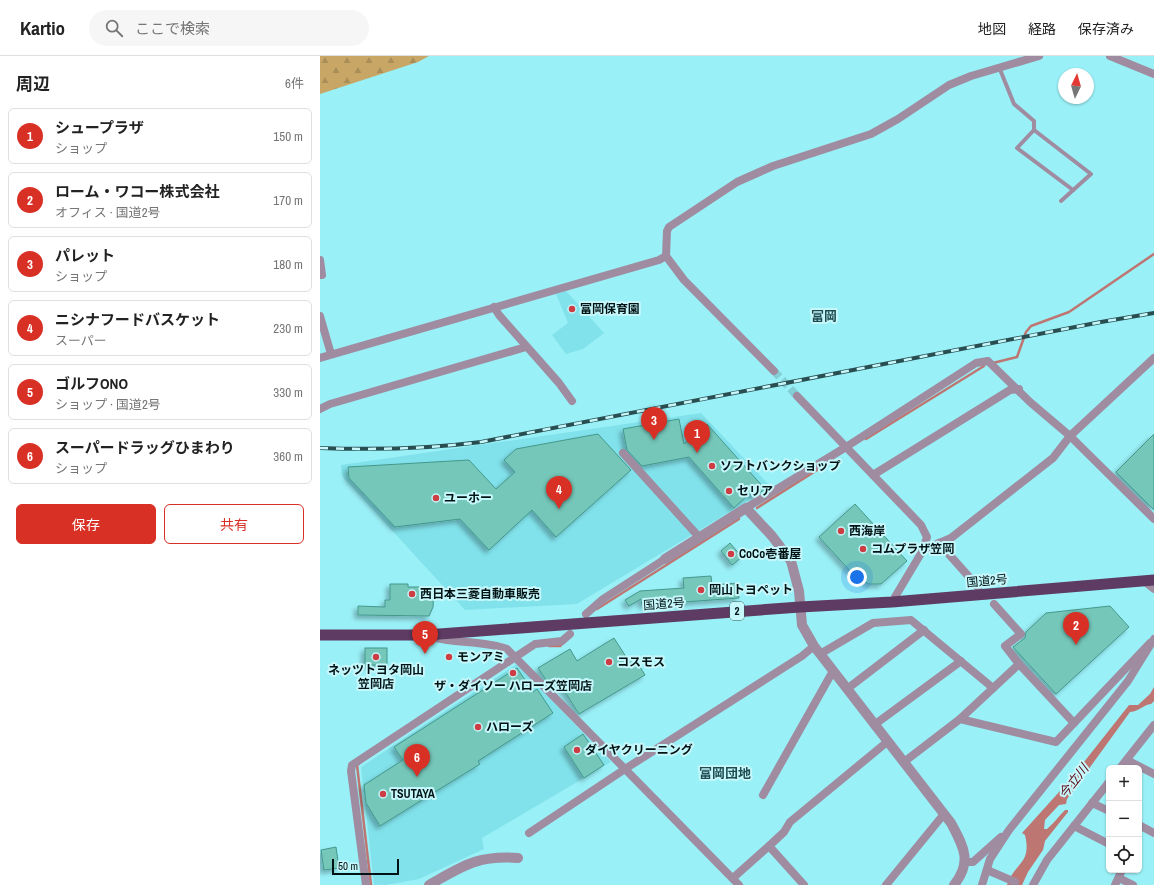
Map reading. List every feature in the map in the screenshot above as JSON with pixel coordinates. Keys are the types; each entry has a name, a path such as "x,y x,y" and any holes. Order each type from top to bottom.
{"highway":[{"name":"国道2号","path":"320,635 426,635 800,607 892,602 1149,581"}],"street":[{"path":"774,371 684,280 666,256 667,230 669,227 737,182 773,166 870,134 898,119 950,85 999,67 1039,56"},
{"path":"1110,56 1154,74"},
{"path":"320,358 660,260 666,256"},
{"path":"320,260 322,275 320,276"},
{"path":"494,307 526,347 559,383 572,401"},
{"path":"320,316 331,354"},
{"path":"320,409 330,404 526,347"},
{"path":"923,550 951,538 1053,458 1070,436 1154,358"},
{"path":"586,614 603,598 699,537 746,508 848,450 976,364 988,361 1019,389 1030,402 1070,436 1154,519"},
{"path":"873,475 1010,390 1019,389"},
{"path":"797,396 921,525 927,537 923,550 892,602"},
{"path":"623,453 699,537"},
{"path":"746,508 772,536 791,561 800,591 802,625 817,650 944,814 964,847 965,862 954,885"},
{"path":"939,544 978,587"},
{"path":"1149,581 1154,589"},
{"path":"994,604 1021,634 1005,646 1019,664 1074,723"},
{"path":"529,833 625,769 802,656 873,623 911,620 993,688"},
{"path":"847,689 924,630"},
{"path":"366,885 351,771 352,765 517,659 535,644 562,641 570,634"},
{"path":"426,635 446,641 496,645 507,649 739,885"},
{"path":"960,719 1056,742 1152,641"},
{"path":"982,885 989,871 990,859 1009,830 1128,681 1152,641"},
{"path":"874,725 961,661"},
{"path":"904,762 960,719 1019,664"},
{"path":"763,795 833,671"},
{"path":"1123,765 1154,725"},
{"path":"733,878 784,832 790,822 887,742"},
{"path":"1127,760 1154,774"},
{"path":"1032,885 1047,860 1106,786"},
{"path":"1092,803 1106,810"},
{"path":"886,885 944,814"},
{"path":"1074,826 1106,842"},
{"path":"1142,827 1154,833"},
{"path":"965,862 973,862 1009,830"},
{"path":"769,846 804,885"},
{"path":"429,885 455,870 482,859 518,858"},
{"path":"989,871 1015,882"},
{"path":"1117,881 1133,885"}],"lane":[{"path":"999,67 1014,104 1034,120 1034,130 1018,148 1073,190"},
{"path":"1034,130 1091,174 1061,201"}],"shaded area":[{"name":"富岡保育園","path":"566,291 604,333 583,349 566,354 552,335 568,323 556,294"},
{"path":"701,413 771,487 577,604 465,610 342,476 341,465"},
{"path":"517,664 611,762 482,838 484,849 419,879 386,885 374,885 361,767"}],"green space":[{"path":"320,56 429,56 418,62 320,94"}],"water":[{"name":"今立川","path":"1154,687 1154,701 1151,704 1130,712 1067,799 1066,804 1059,805 1045,820 1044,829 1047,829 1065,810 1068,810 1045,841 1043,850 1028,872 1022,885 1007,885 1010,877 1022,862 1026,852 1027,845 1025,835 1022,833 1069,781 1129,705 1138,705 1150,694"}],"building":[{"path":"679,419 684,444 707,424 765,489 754,497 750,493 734,508 689,457 642,466 627,450 623,429"},
{"path":"598,434 631,470 556,537 532,510 489,550 460,519 395,527 349,478 348,467 469,460 496,489 515,472 504,460 516,449"},
{"path":"1154,434 1154,510 1116,472"},
{"name":"コムプラザ笠岡","path":"855,504 907,561 881,584 868,584 854,570 851,572 819,537"},
{"name":"CoCo壱番屋","path":"730,543 742,557 732,565 721,551"},
{"name":"岡山トヨペット","path":"711,576 712,585 738,583 739,598 642,605 641,599 629,606 625,600 640,591 684,588 683,578"},
{"name":"西日本三菱自動車販売","path":"390,584 408,584 408,587 434,587 433,607 429,616 358,615 358,606 385,607 385,600 390,600"},
{"path":"1110,606 1129,627 1056,694 1013,647 1025,638 1026,632 1046,613"},
{"path":"614,638 628,660 634,657 645,675 579,714 558,681 548,683 538,668 570,649 577,661"},
{"name":"ネッツトヨタ岡山 笠岡店","path":"365,648 387,648 387,665 365,665"},
{"name":"ハローズ","path":"517,668 533,692 537,689 553,713 478,761 480,764 380,826 366,803 364,785 403,760 394,747"},
{"path":"583,734 604,765 584,778 564,747"},
{"path":"336,847 339,868 324,870 321,850"}],"waterway":[{"path":"993,363 1017,357 1026,332 1031,326 1069,312 1154,254"},
{"path":"866,439 984,366"},
{"path":"757,508 833,460"},
{"path":"597,609 739,519"},
{"path":"549,646 560,646 563,643"},
{"path":"359,764 357,765 371,885"}],"tunnel":[{"path":"774,371 797,396"}],"railway":[{"path":"320,448 400,448 481,442 1154,313"}],"place":[{"name":"富岡保育園","path":"572,309"},
{"name":"パレット","path":"654,440"},
{"name":"シュープラザ","path":"697,453"},
{"name":"ソフトバンクショップ","path":"712,466"},
{"name":"セリア","path":"729,491"},
{"name":"ユーホー","path":"436,498"},
{"name":"ニシナフードバスケット","path":"559,509"},
{"name":"西海岸","path":"841,531"},
{"name":"コムプラザ笠岡","path":"863,549"},
{"name":"CoCo壱番屋","path":"731,554"},
{"name":"岡山トヨペット","path":"701,590"},
{"name":"西日本三菱自動車販売","path":"412,594"},
{"name":"ローム・ワコー株式会社","path":"1076,645"},
{"name":"ゴルフONO","path":"425,654"},
{"name":"ネッツトヨタ岡山 笠岡店","path":"376,657"},
{"name":"モンアミ","path":"449,657"},
{"name":"コスモス","path":"609,662"},
{"name":"ザ・ダイソー ハローズ笠岡店","path":"513,673"},
{"name":"ハローズ","path":"478,727"},
{"name":"ダイヤクリーニング","path":"577,750"},
{"name":"スーパードラッグひまわり","path":"417,777"},
{"name":"TSUTAYA","path":"383,794"}],"district":[{"name":"富岡","path":"824,316"},
{"name":"富岡団地","path":"725,773"}]}
